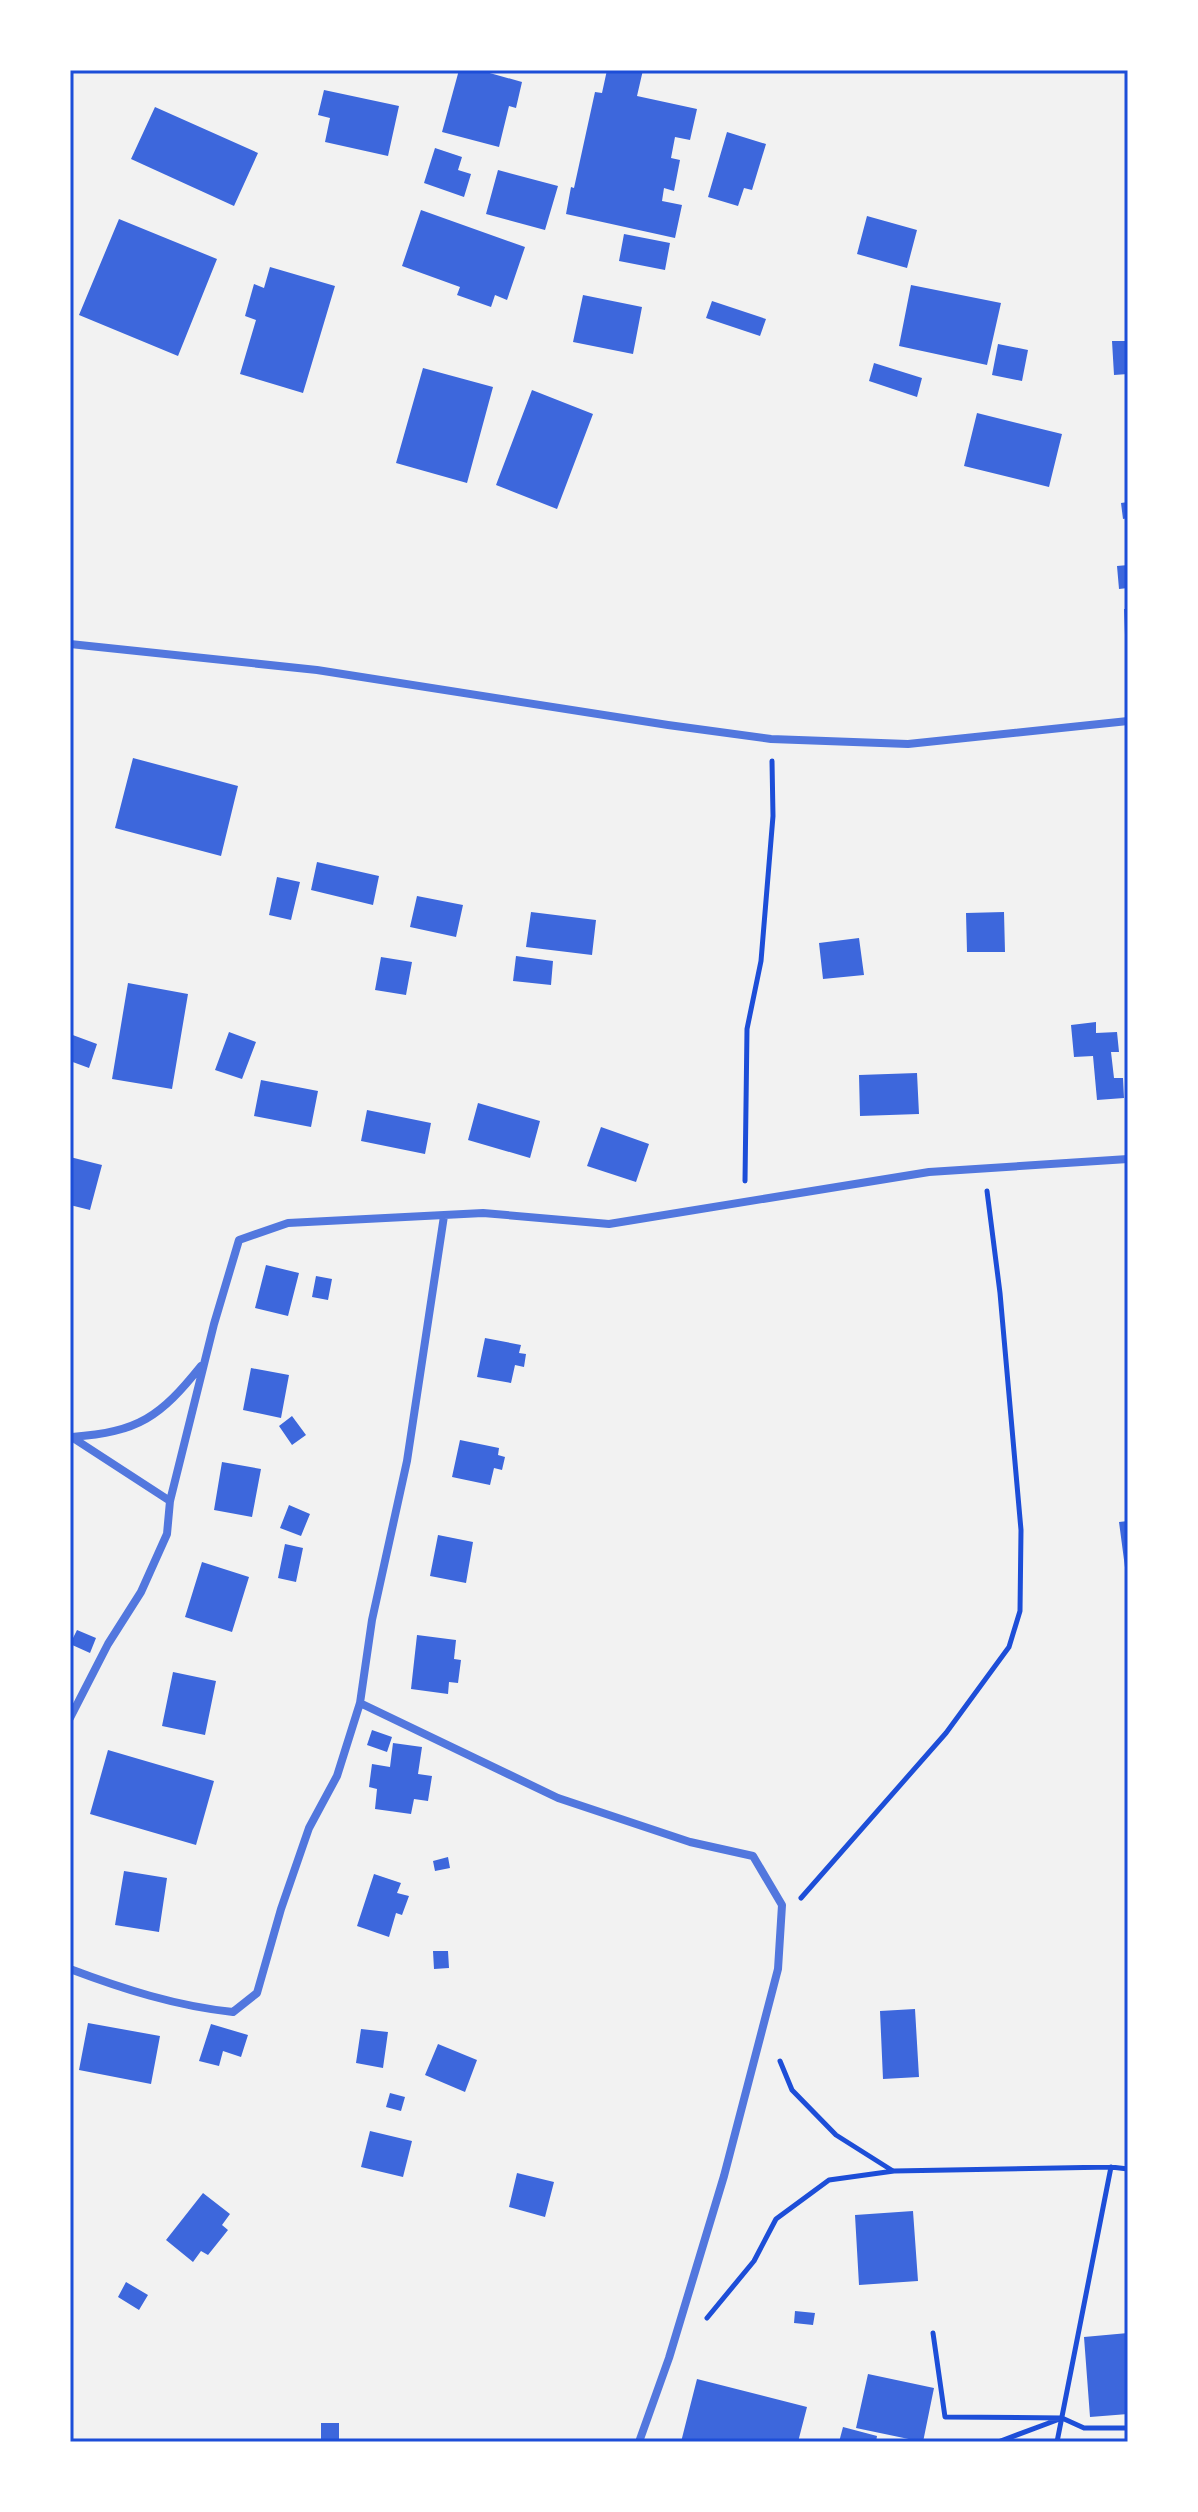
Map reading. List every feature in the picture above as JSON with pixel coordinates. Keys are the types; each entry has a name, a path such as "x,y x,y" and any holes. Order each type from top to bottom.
{"street":[{"path":"70,644 317,670 771,739 908,744 1128,721"},
{"path":"70,1718 108,1644 141,1592 167,1534 170,1501 204,1362 239,1240 288,1223 483,1213 609,1224 929,1172 1128,1159"},
{"path":"70,1969 125,1990 197,2008 233,2012 257,1993 309,1828 337,1776 360,1703 372,1620 407,1461 444,1216"},
{"path":"71,1436 108,1434 147,1419 175,1399 204,1362"},
{"path":"71,1436 170,1501"},
{"path":"360,1703 558,1798 690,1842 753,1856 782,1905 778,1969 724,2176 669,2358 639,2442"}],"path":[{"path":"745,1202 747,1029 761,961 773,816 771,739"},
{"path":"780,1924 946,1733 1009,1647 1020,1611 1021,1530 1000,1293 984,1168"},
{"path":"764,2023 792,2090 836,2135 894,2171"},
{"path":"1057,2442 1111,2167"},
{"path":"700,2324 754,2261 776,2219 829,2180 894,2171 1128,2169"},
{"path":"933,2333 945,2417 1062,2418 1084,2428 1128,2428"},
{"path":"998,2442 1062,2418"}],"building":[{"path":"459,70 479,70 522,82 516,108 509,106 499,147 442,132"},
{"path":"607,70 643,70 637,96 697,109 690,140 675,137 671,158 680,160 674,191 664,188 662,201 682,205 675,238 566,214 595,92 602,93"},
{"path":"324,90 399,106 388,156 325,142 330,118 318,115"},
{"path":"155,107 258,153 234,206 131,159"},
{"path":"727,132 766,144 752,190 744,188 738,206 708,197"},
{"path":"435,148 462,157 458,170 471,174 464,197 424,183"},
{"path":"498,170 558,186 545,230 486,214"},
{"path":"421,210 525,247 507,300 495,295 491,307 457,295 460,287 402,266"},
{"path":"867,216 917,230 907,268 857,254"},
{"path":"119,219 217,259 178,356 79,315"},
{"path":"624,234 670,243 665,270 619,261"},
{"path":"270,267 335,286 303,393 240,374 256,320 245,316 254,284 264,288"},
{"path":"911,285 1001,303 987,365 899,346"},
{"path":"583,295 642,307 633,354 573,342"},
{"path":"712,301 766,319 760,336 706,318"},
{"path":"1112,341 1128,341 1128,374 1114,375"},
{"path":"998,344 1028,350 1022,381 992,375"},
{"path":"874,363 922,378 917,397 869,381"},
{"path":"423,368 493,387 467,483 396,463"},
{"path":"532,390 593,414 557,509 496,485"},
{"path":"977,413 1062,434 1049,487 964,466"},
{"path":"1128,502 1128,518 1123,519 1121,503"},
{"path":"1128,565 1128,588 1119,589 1117,566"},
{"path":"1124,609 1128,609 1128,635 1125,635"},
{"path":"133,758 238,786 221,856 115,828"},
{"path":"317,862 379,876 373,905 311,890"},
{"path":"277,877 300,882 291,920 269,915"},
{"path":"417,896 463,905 456,937 410,927"},
{"path":"531,912 596,920 592,955 526,947"},
{"path":"1004,912 1005,952 967,952 966,913"},
{"path":"859,938 864,975 823,979 819,943"},
{"path":"516,956 553,961 551,985 513,981"},
{"path":"381,957 412,962 406,995 375,990"},
{"path":"128,983 188,994 172,1089 112,1079"},
{"path":"1096,1022 1096,1033 1117,1032 1119,1052 1111,1052 1114,1078 1123,1078 1124,1098 1097,1100 1093,1056 1074,1057 1071,1025"},
{"path":"229,1032 256,1042 242,1079 215,1070"},
{"path":"70,1034 97,1044 89,1068 70,1061"},
{"path":"917,1073 919,1114 860,1116 859,1075"},
{"path":"261,1080 318,1091 311,1127 254,1116"},
{"path":"478,1103 540,1121 530,1158 468,1140"},
{"path":"367,1110 431,1123 425,1154 361,1141"},
{"path":"601,1127 649,1144 636,1182 587,1166"},
{"path":"70,1157 102,1165 90,1210 70,1205"},
{"path":"266,1265 299,1273 288,1316 255,1308"},
{"path":"316,1276 332,1279 328,1300 312,1297"},
{"path":"485,1338 521,1345 519,1353 526,1354 524,1367 515,1365 511,1383 477,1377"},
{"path":"251,1368 289,1375 281,1418 243,1410"},
{"path":"292,1416 306,1435 292,1445 279,1426"},
{"path":"460,1440 499,1448 498,1455 505,1457 502,1470 494,1468 490,1485 452,1477"},
{"path":"222,1462 261,1469 252,1517 214,1510"},
{"path":"289,1505 310,1514 301,1536 280,1528"},
{"path":"1128,1521 1128,1575 1126,1575 1119,1522"},
{"path":"438,1535 473,1542 466,1583 430,1576"},
{"path":"285,1544 303,1548 296,1582 278,1578"},
{"path":"202,1562 249,1577 232,1632 185,1617"},
{"path":"77,1630 96,1638 90,1653 70,1644"},
{"path":"417,1635 456,1640 454,1659 461,1660 458,1683 449,1682 448,1694 411,1689"},
{"path":"173,1672 216,1681 205,1735 162,1726"},
{"path":"372,1730 392,1737 387,1752 367,1745"},
{"path":"393,1743 422,1747 418,1774 432,1776 428,1801 414,1799 411,1814 375,1809 377,1789 369,1787 372,1764 390,1767"},
{"path":"108,1750 214,1781 196,1845 90,1814"},
{"path":"448,1857 450,1868 435,1871 433,1861"},
{"path":"124,1871 167,1878 159,1932 115,1925"},
{"path":"374,1874 401,1883 397,1893 409,1896 402,1915 396,1913 389,1937 357,1926"},
{"path":"433,1951 448,1951 449,1968 434,1969"},
{"path":"915,2009 919,2077 883,2079 880,2011"},
{"path":"88,2023 160,2036 151,2084 79,2070"},
{"path":"211,2024 248,2035 241,2057 223,2051 219,2066 199,2061"},
{"path":"361,2029 388,2032 383,2068 356,2063"},
{"path":"438,2044 477,2060 465,2092 425,2075"},
{"path":"390,2093 405,2097 401,2111 386,2107"},
{"path":"370,2131 412,2141 403,2177 361,2167"},
{"path":"517,2173 554,2182 545,2217 509,2207"},
{"path":"203,2193 230,2214 222,2225 228,2230 208,2255 201,2251 193,2262 166,2240"},
{"path":"913,2211 918,2281 859,2285 855,2215"},
{"path":"126,2282 148,2295 139,2310 118,2297"},
{"path":"795,2311 815,2313 813,2325 794,2323"},
{"path":"1128,2333 1128,2414 1090,2417 1084,2337"},
{"path":"868,2374 934,2388 923,2442 856,2428"},
{"path":"697,2379 807,2407 798,2442 681,2442"},
{"path":"321,2423 339,2423 339,2442 321,2442"},
{"path":"843,2427 877,2436 876,2442 839,2442"}]}
